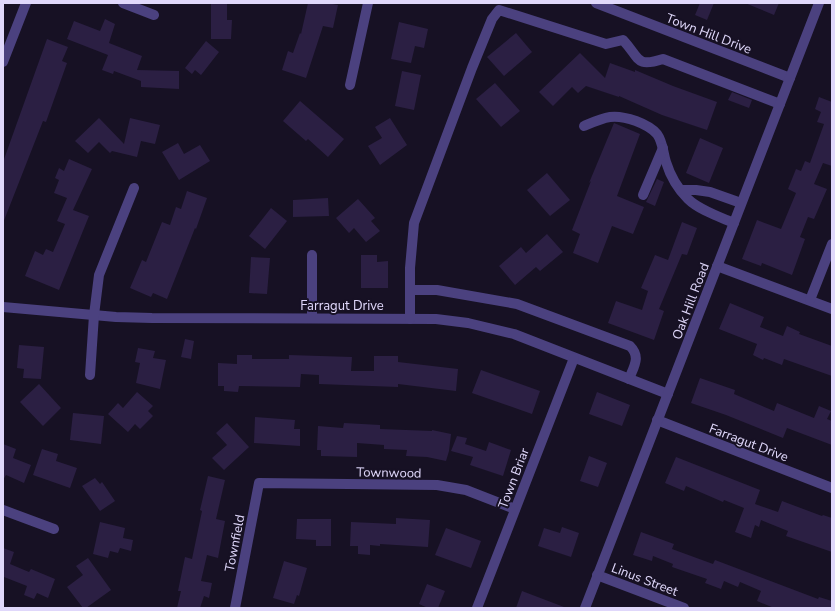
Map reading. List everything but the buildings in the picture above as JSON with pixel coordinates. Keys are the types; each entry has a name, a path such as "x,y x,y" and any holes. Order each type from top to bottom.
{"street":[{"path":"3,62 26,3"},
{"path":"123,3 154,15"},
{"path":"350,85 368,3"},
{"name":"Town Hill Drive","path":"596,3 790,78"},
{"name":"Oak Hill Road","path":"585,608 741,203 820,3"},
{"path":"410,319 410,268 414,223 475,61 492,19 499,10 606,44 623,40 640,61 650,63 664,59 780,104"},
{"path":"584,126 607,116 626,118 649,126 657,134 670,172 689,200 709,213 734,223"},
{"path":"643,195 662,148"},
{"path":"90,375 94,315 100,274 134,188"},
{"path":"681,190 710,192 741,203"},
{"path":"810,300 832,244"},
{"path":"312,255 312,318"},
{"path":"717,266 832,308"},
{"path":"410,290 437,290 517,304 630,346 636,351 636,362 629,379"},
{"name":"Farragut Drive","path":"3,307 116,317 436,319 468,323 514,334 668,394"},
{"name":"Town Briar","path":"477,608 574,358"},
{"name":"Farragut Drive","path":"657,420 832,488"},
{"name":"Townwood","path":"259,483 437,485 466,490 515,509"},
{"name":"Townfield","path":"235,608 259,483"},
{"path":"3,510 54,529"},
{"name":"Linus Street","path":"597,575 684,608"}]}
